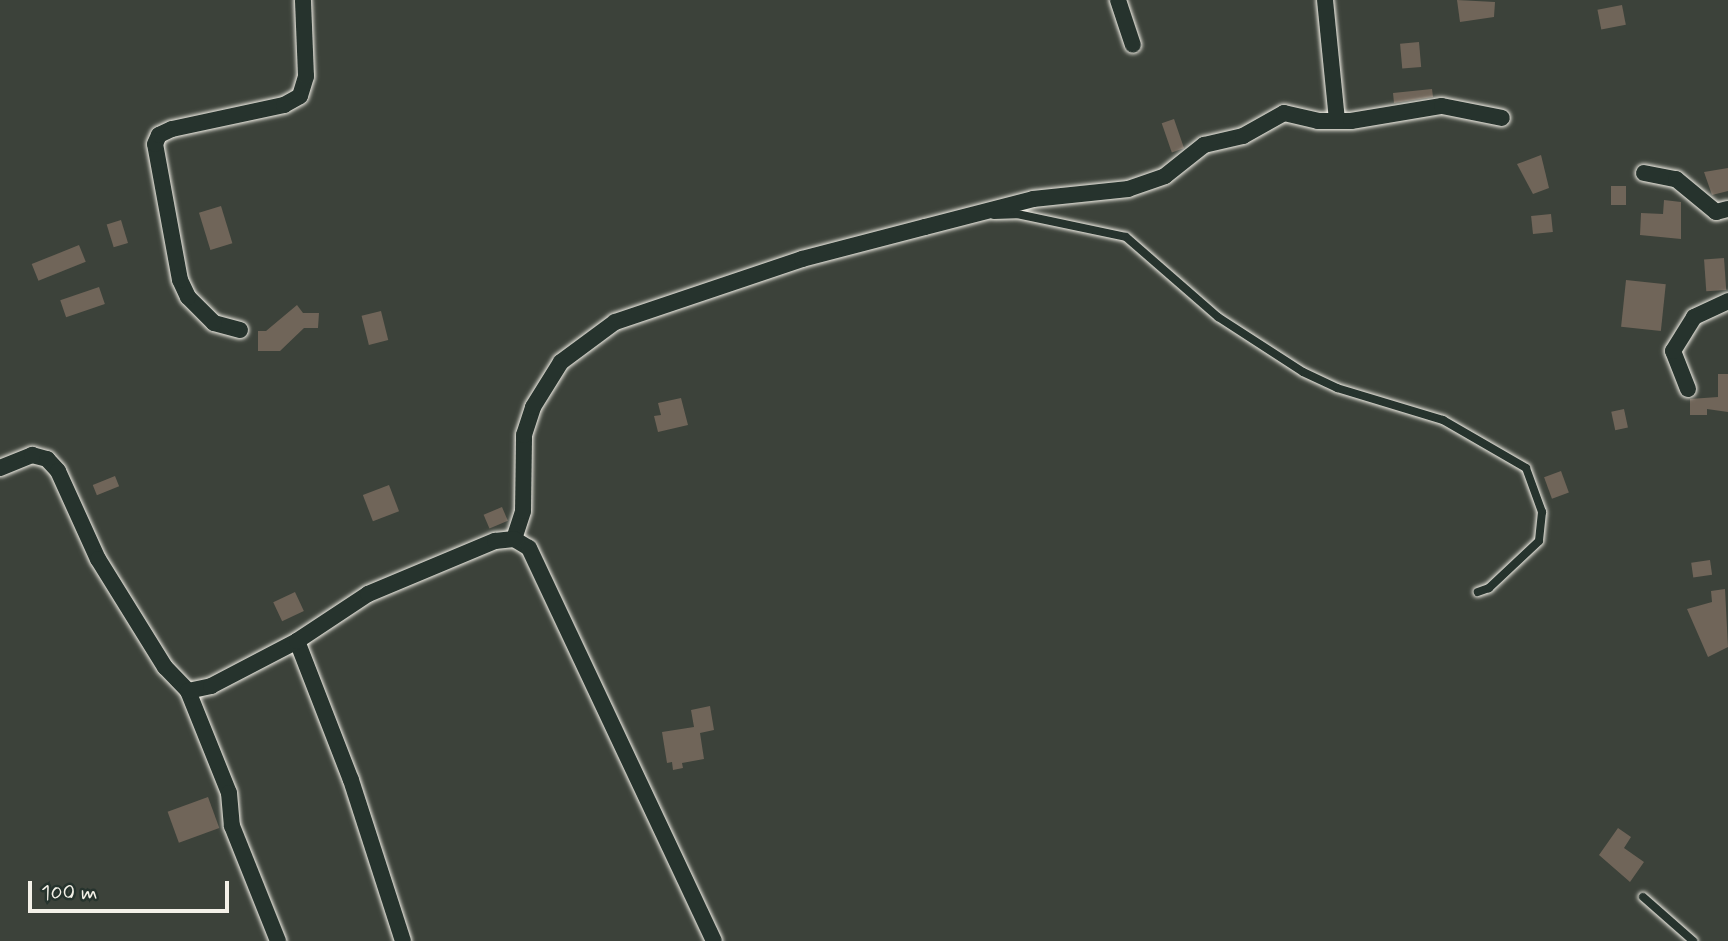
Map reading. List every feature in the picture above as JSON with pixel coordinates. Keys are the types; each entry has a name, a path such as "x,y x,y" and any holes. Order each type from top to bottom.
{"street":[{"path":"240,330 214,323 188,297 180,280 155,144 159,135 172,129 284,105 300,96 306,76 303,0"},
{"path":"1118,0 1133,45"},
{"path":"1325,0 1337,120"},
{"path":"514,538 523,511 524,435 533,407 562,362 615,322 802,258 978,216 1033,199 1128,189 1166,176 1204,145 1243,136 1284,113 1337,120 1442,106 1502,118"},
{"path":"1644,173 1676,179 1716,212 1728,209"},
{"path":"1688,389 1673,351 1694,317 1728,300"},
{"path":"0,468 32,455 47,459 58,471 98,559 164,667 188,691 229,793 233,826 278,941"},
{"path":"188,691 211,686 297,641 369,594 495,541 514,538 529,548 714,941"},
{"path":"297,641 351,780 403,941"}],"lane":[{"path":"978,216 1017,214 1126,237 1218,317 1303,372 1338,388 1443,420 1526,468 1542,512 1539,541 1489,588 1478,592"},
{"path":"1643,898 1693,941"}],"building":[{"path":"1457,0 1495,2 1494,17 1460,22"},
{"path":"1622,5 1626,25 1601,29 1597,10"},
{"path":"1419,42 1421,67 1402,69 1400,44"},
{"path":"1432,89 1433,97 1394,103 1393,93"},
{"path":"1174,119 1184,148 1172,153 1162,123"},
{"path":"1541,155 1549,188 1533,194 1517,164"},
{"path":"1728,168 1728,191 1712,195 1704,172"},
{"path":"1611,186 1626,186 1626,205 1611,205"},
{"path":"1664,200 1681,202 1681,239 1640,235 1641,213 1663,214"},
{"path":"221,206 232,243 210,250 199,213"},
{"path":"1551,214 1553,232 1533,234 1531,216"},
{"path":"121,220 128,243 114,247 107,224"},
{"path":"79,245 86,262 38,281 32,264"},
{"path":"1724,258 1726,290 1706,291 1704,259"},
{"path":"1626,280 1666,284 1661,331 1621,327"},
{"path":"99,287 105,304 66,317 60,300"},
{"path":"297,305 303,313 319,313 318,328 304,328 280,351 258,351 258,331 266,331"},
{"path":"381,311 388,340 369,345 362,316"},
{"path":"1718,374 1728,374 1728,412 1707,409 1707,415 1690,415 1690,399 1718,397"},
{"path":"681,398 688,425 658,432 654,416 661,415 658,403"},
{"path":"1624,409 1628,428 1615,430 1611,412"},
{"path":"1561,471 1569,493 1552,499 1544,477"},
{"path":"115,476 119,486 97,495 93,485"},
{"path":"389,485 399,511 373,521 363,495"},
{"path":"502,507 508,521 489,529 484,515"},
{"path":"1710,560 1712,575 1693,577 1691,563"},
{"path":"1725,589 1728,647 1708,657 1687,609 1712,602 1711,591"},
{"path":"295,592 304,611 282,621 273,602"},
{"path":"710,706 714,730 700,733 704,759 682,763 683,768 673,770 672,762 667,763 662,732 694,727 691,710"},
{"path":"208,797 219,828 179,843 168,812"},
{"path":"1618,828 1631,837 1624,848 1644,862 1630,882 1599,855"}]}
